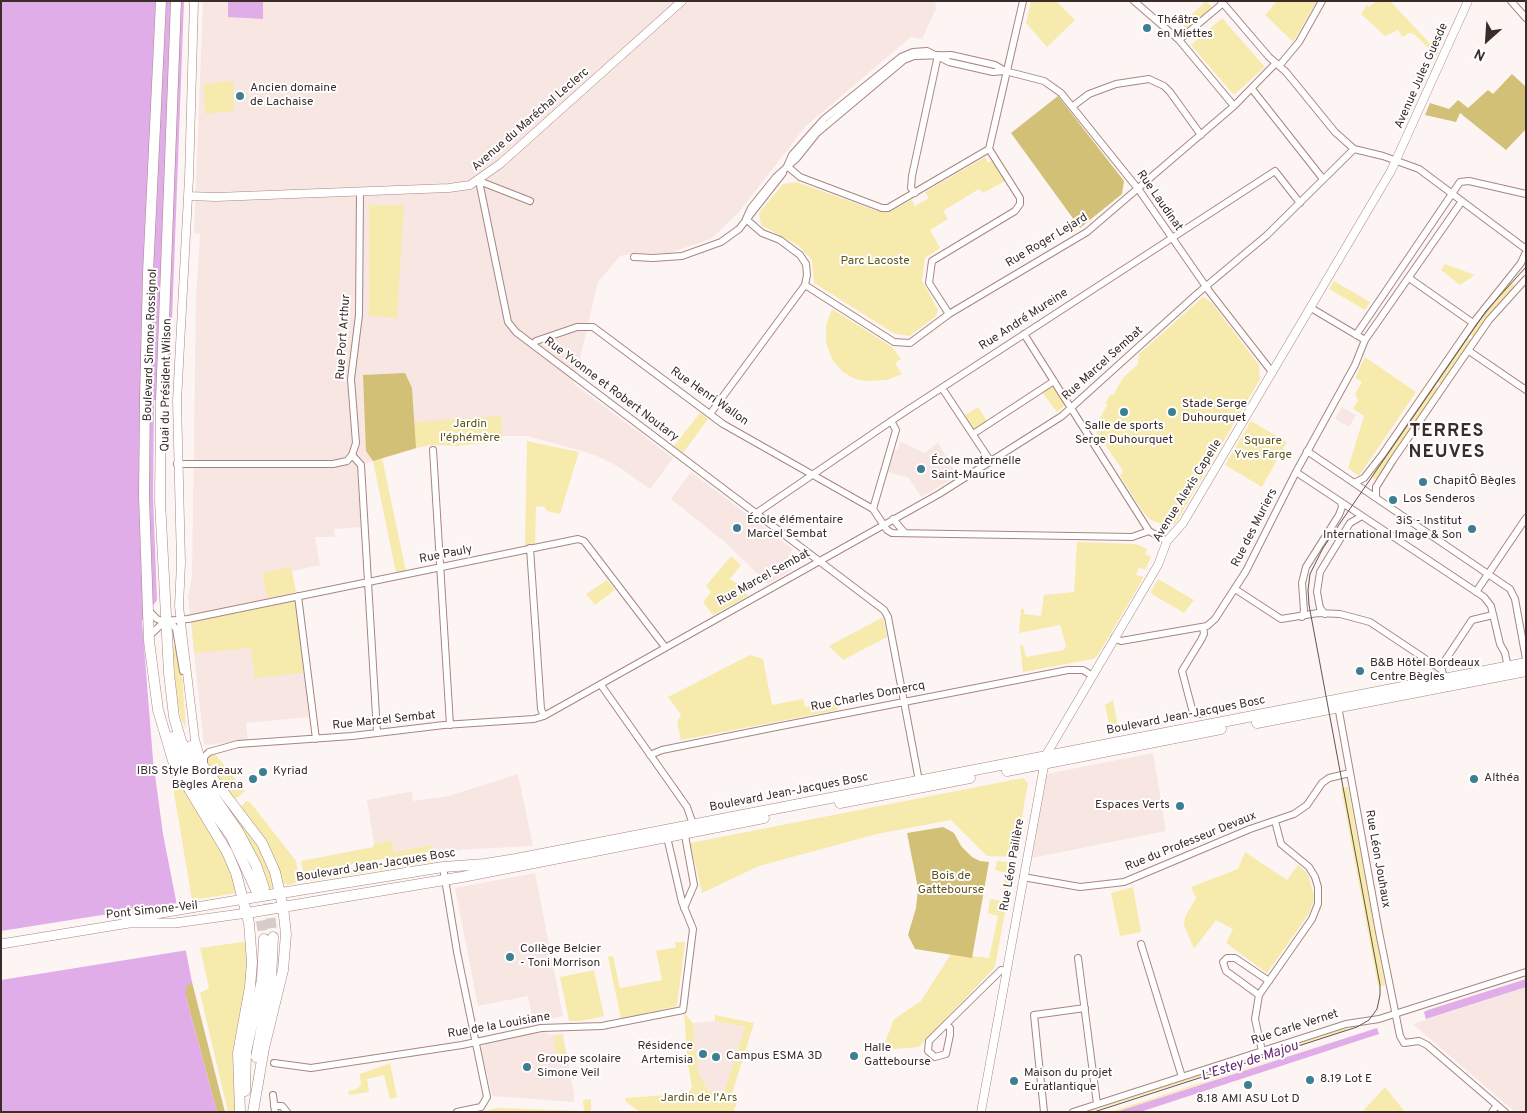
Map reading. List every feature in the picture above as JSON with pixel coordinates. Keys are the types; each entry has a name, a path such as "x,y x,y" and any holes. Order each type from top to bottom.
{"main road":[{"name":"Boulevard Simone Rossignol","path":"151,669 144,496 146,340 161,1"},
{"name":"Boulevard Simone Rossignol","path":"170,688 160,501 161,400 176,1"},
{"name":"Boulevard Jean-Jacques Bosc","path":"1337,703 1526,662"},
{"path":"151,669 169,729 185,769 197,790 231,836 260,889 256,866 238,831 188,756 177,728 170,688"},
{"path":"151,669 160,720 174,764 222,841 236,872 247,913 252,962 250,987 238,1053 242,1112"},
{"name":"Boulevard Jean-Jacques Bosc","path":"247,913 445,880 667,837 689,829 920,781 1337,703 1526,671"},
{"path":"170,688 184,732 204,767 262,843 270,859 281,893 286,934 283,970 264,1048 254,1107"},
{"name":"Boulevard Jean-Jacques Bosc","path":"244,899 443,867 486,864 689,829 932,786 1044,759"},
{"name":"Pont Simone-Veil","path":"1,939 244,899"},
{"name":"Pont Simone-Veil","path":"1,944 129,924 175,923 247,913"},
{"path":"242,1112 246,1052 269,938 271,980 255,1062 254,1107"}],"street":[{"name":"Quai du Président Wilson","path":"194,1 188,196 180,306 177,464 180,563 179,606 195,740 204,767"},
{"name":"Avenue du Maréchal Leclerc","path":"188,196 360,192 449,188 470,185 479,181 682,1"},
{"path":"949,314 929,283 932,261 1015,210 1020,204 1020,198 989,149 1005,71 1024,1"},
{"path":"1134,1 1179,40 1234,106"},
{"name":"Rue Roger Lejard","path":"805,285 894,342 901,344 916,339 949,314 1088,232 1139,190 1234,106 1278,64 1299,42 1322,1"},
{"name":"Avenue Jules Guesde","path":"1396,161 1468,1"},
{"path":"1511,1 1526,18"},
{"path":"1179,40 1221,2 1278,64 1335,132 1354,150 1416,168 1462,201 1524,251 1521,263 1473,323 1370,471 1361,481 1354,483"},
{"name":"Rue Laudinat","path":"634,256 668,257 705,249 734,234 779,180 792,155 824,119 901,56 913,52 927,51 938,55 951,55 995,64 1005,71 1044,80 1054,86 1073,106 1139,190 1206,286 1272,372"},
{"path":"915,193 911,188 912,176 938,55"},
{"path":"1073,106 1088,94 1116,84 1143,79 1155,81 1170,92 1201,135"},
{"path":"1252,89 1323,179"},
{"path":"787,166 800,177 882,208 888,208 989,149"},
{"name":"Rue Marcel Sembat","path":"204,767 204,757 214,750 238,744 316,739 450,725 534,719 544,716 991,462 1071,408 1206,286 1268,236 1354,150"},
{"name":"Avenue Alexis Capelle","path":"1044,759 1091,675 1158,564 1168,541 1183,523 1396,161"},
{"name":"Rue André Mureine","path":"755,514 891,421 1275,171 1300,203"},
{"path":"479,181 530,200"},
{"name":"Rue Yvonne et Robert Noutary","path":"479,181 508,322 516,332 884,610 888,618 920,781"},
{"path":"1356,335 1452,194 1464,181 1526,194"},
{"name":"Rue Port Arthur","path":"352,456 356,443 352,379 358,315 360,192"},
{"name":"Rue des Muriers","path":"1204,713 1199,714 1192,709 1182,671 1204,634 1203,627 1215,619 1235,589 1307,451 1355,365 1365,340 1462,201"},
{"path":"710,414 805,285 807,275 806,264 800,255 780,240 762,233 746,219"},
{"path":"1409,278 1473,323"},
{"path":"1376,497 1376,487 1498,308 1526,279"},
{"path":"1311,308 1365,340"},
{"name":"Rue Henri Wallon","path":"533,345 536,341 577,326 593,327 710,414 873,509"},
{"path":"1024,334 1148,531 1168,541"},
{"path":"1469,351 1526,390"},
{"path":"973,434 1054,381"},
{"path":"942,388 991,462"},
{"path":"891,421 896,430 873,509 892,533 1132,537 1148,531"},
{"path":"433,450 450,725"},
{"path":"1307,451 1506,586 1513,594 1526,662"},
{"path":"177,464 333,464 347,461 352,456 361,465 377,732"},
{"path":"1296,472 1488,601 1500,644 1507,659 1505,667"},
{"path":"1302,617 1304,611 1302,583 1306,567 1339,515 1342,507 1341,502"},
{"path":"1325,614 1320,608 1317,592 1320,572 1350,523 1362,516"},
{"path":"1476,592 1526,518"},
{"path":"892,519 904,532"},
{"name":"Rue Pauly","path":"165,621 581,539 665,647"},
{"path":"530,548 541,709 544,716"},
{"path":"1235,589 1281,619 1325,614 1350,616 1370,622 1440,668 1444,679"},
{"path":"298,596 316,739"},
{"path":"149,611 157,619 173,625 177,633 191,701"},
{"path":"1440,668 1472,620 1493,615"},
{"path":"149,636 165,621"},
{"path":"1114,638 1121,641 1203,627"},
{"name":"Boulevard Jean-Jacques Bosc","path":"1494,677 1519,670 1526,662"},
{"name":"Rue Charles Domercq","path":"650,755 662,750 1068,670 1083,670 1091,675"},
{"path":"601,685 687,807 694,885 684,908"},
{"name":"Rue Léon Jouhaux","path":"1337,703 1395,1014 1404,1043 1424,1042 1497,1105"},
{"name":"Rue Léon Paillère","path":"981,1112 1044,759"},
{"name":"Rue du Professeur Devaux","path":"1023,877 1080,887 1124,882 1250,828 1275,821 1300,810 1322,783 1329,778 1350,773"},
{"path":"894,793 915,786 920,781 932,786"},
{"path":"1262,1051 1255,1019 1259,995 1312,919 1319,897 1315,877 1309,867 1281,844 1275,821"},
{"name":"Rue de la Louisiane","path":"274,1063 311,1068 462,1045 551,1027 602,1026 683,1010 694,929 684,908 667,837"},
{"path":"445,880 458,874 517,863 539,855"},
{"path":"443,867 487,1097 481,1107 457,1112"},
{"path":"1141,944 1182,1077"},
{"path":"1078,958 1097,1104"},
{"path":"1259,995 1226,971 1223,966 1226,958 1235,958 1270,981"},
{"path":"947,1025 950,1028 950,1035 946,1054 935,1057 930,1055 927,1045 947,1025 1002,970 1006,971"},
{"name":"Rue Carle Vernet","path":"1073,1112 1346,1024 1395,1014 1526,972"},
{"path":"1044,1112 1034,1015 1085,1008"},
{"path":"273,1095 274,1109 282,1106 287,1112"},
{"path":"1492,1112 1497,1105 1505,1112"}],"shaded area":[{"path":"1,1 184,1 169,400 154,400 153,496 157,600 142,621 153,760 163,834 192,982 186,987 186,997 217,1112 1,1112"},
{"path":"203,1 935,1 936,9 922,39 911,37 806,126 739,212 711,239 669,253 634,253 620,256 598,282 574,384 673,458 650,489 619,467 595,455 527,436 502,436 502,441 479,444 429,445 367,463 357,470 361,527 334,529 335,537 315,537 320,565 292,571 309,717 246,723 248,741 204,745 188,596 192,577 196,297 200,234 194,233"},
{"path":"228,1 263,1 263,19 228,17"},
{"path":"1342,407 1356,415 1349,427 1335,419"},
{"name":"École maternelle Saint-Maurice","path":"900,441 924,453 938,443 958,476 921,497 909,478 888,472 894,451 898,450"},
{"name":"École élémentaire Marcel Sembat","path":"691,472 793,549 788,556 788,562 792,570 768,584 726,543 671,499"},
{"path":"1153,753 1166,831 1032,858 1046,774"},
{"path":"518,774 533,846 433,851 432,845 394,852 391,840 374,844 367,800 408,792 412,792 413,801 449,796"},
{"name":"Collège Belcier - Toni Morrison","path":"535,873 563,1016 533,1022 528,996 478,1006 455,888"},
{"path":"1526,979 1526,987 1426,1019 1424,1012 1428,1010"},
{"path":"1526,987 1526,1112 1515,1112 1413,1024"},
{"name":"Campus ESMA 3D","path":"715,1021 745,1027 723,1095 708,1090 698,1072 693,1023"},
{"path":"1377,1028 1379,1034 1140,1112 1116,1112"},
{"name":"Groupe scolaire Simone Veil","path":"542,1031 551,1035 563,1033 574,1102 492,1096 485,1065 482,1062 480,1053 482,1046 488,1042"}],"green space":[{"path":"1031,1 1056,1 1075,20 1047,47 1026,23"},
{"path":"1206,1 1212,7 1187,30 1184,27 1187,19"},
{"path":"1277,1 1317,1 1293,42 1265,15"},
{"path":"1377,1 1390,1 1438,52 1437,56 1414,34 1409,33 1402,37 1398,30 1385,36 1361,14 1367,5 1369,7"},
{"path":"1222,18 1265,67 1234,95 1191,45"},
{"path":"1512,74 1526,87 1526,129 1506,150 1460,113 1456,122 1425,115 1430,103 1449,109 1458,100 1468,108 1488,90 1493,94"},
{"path":"233,81 234,111 205,114 204,84"},
{"path":"1058,96 1124,181 1122,194 1080,228 1011,133"},
{"name":"Parc Lacoste","path":"985,157 988,163 993,160 1005,181 983,193 979,189 943,211 948,219 930,230 940,248 925,258 922,281 938,310 936,316 910,336 895,334 814,283 812,260 799,246 761,225 759,213 783,184 797,182 877,211 888,212 912,200 915,206 929,198 925,192"},
{"path":"369,205 404,205 397,318 369,316"},
{"path":"1445,264 1475,275 1460,285 1441,270"},
{"path":"1334,281 1370,302 1365,310 1329,289"},
{"path":"1510,281 1515,286 1474,337 1469,334 1490,305"},
{"name":"Stade Serge Duhourquet","path":"1203,297 1212,303 1259,365 1260,379 1175,524 1166,525 1151,520 1143,512 1120,476 1123,471 1094,428 1108,404 1105,403 1111,394 1113,395 1123,378 1138,364 1139,354"},
{"path":"832,309 892,347 901,359 895,363 902,374 887,380 866,381 855,379 843,372 833,361 826,343 826,325"},
{"path":"1466,337 1472,341 1442,385 1436,381"},
{"path":"1365,357 1416,392 1359,476 1348,468 1364,416 1353,409 1358,400 1355,394 1362,382 1355,378"},
{"path":"405,373 412,388 416,448 373,461 366,451 363,375"},
{"path":"1434,385 1439,389 1376,480 1371,476"},
{"path":"1050,387 1054,387 1064,403 1063,407 1057,412 1042,392"},
{"path":"978,407 987,421 974,430 964,416"},
{"path":"700,413 708,419 683,453 674,446"},
{"name":"Jardin l'éphémère","path":"501,416 502,441 457,446 429,445 416,448 414,422"},
{"name":"Square Yves Farge","path":"1251,421 1287,442 1262,487 1225,465"},
{"path":"527,441 579,452 560,514 547,511 545,507 536,506 535,544 525,546"},
{"path":"382,458 406,571 396,573 373,461"},
{"path":"1077,542 1136,544 1147,549 1145,554 1151,557 1145,570 1139,567 1136,575 1144,577 1098,655 1093,659 1023,672 1020,645 1023,645 1026,657 1064,650 1066,646 1060,625 1019,633 1021,609 1024,609 1024,614 1041,616 1044,595 1074,592"},
{"path":"731,556 741,565 730,579 738,584 748,596 713,615 703,602 711,592 706,586"},
{"path":"291,567 296,592 267,598 262,573"},
{"path":"1158,579 1194,600 1184,613 1150,593"},
{"path":"607,580 615,590 595,605 586,594"},
{"path":"296,601 303,673 255,678 251,648 194,653 192,622"},
{"path":"883,617 887,637 843,660 829,646"},
{"path":"172,646 177,646 182,676 186,728 181,719 177,699"},
{"path":"750,655 763,659 772,705 803,699 805,707 837,701 838,710 681,740 677,722 681,715 668,697"},
{"path":"1113,700 1119,733 1111,734 1105,705"},
{"path":"214,753 245,791 237,798 233,799 208,767 208,757"},
{"path":"168,757 176,778 227,861 237,893 192,900"},
{"path":"196,762 256,841 267,861 275,888 268,889"},
{"path":"1023,778 1028,783 1015,857 987,856 951,820 877,834 759,866 702,893 690,843"},
{"path":"1348,787 1385,985 1378,986 1341,788"},
{"path":"246,801 250,802 296,861 300,882 288,885 282,882 241,807"},
{"name":"Bois de Gattebourse","path":"943,827 954,833 961,846 972,857 980,861 989,862 972,958 915,949 908,935 916,908 918,888 907,833"},
{"path":"391,840 394,852 432,845 433,851 303,872 301,861 373,847 374,844"},
{"path":"1245,852 1287,880 1298,865 1308,874 1315,899 1308,915 1267,973 1226,943 1233,929 1216,920 1194,949 1184,925 1185,917 1196,898 1191,887 1238,869"},
{"path":"425,856 429,858 430,862 305,882 304,876"},
{"path":"997,861 1014,863 995,967 919,1047 882,1050 894,1019 921,1001 951,954 989,958 998,916 988,913 990,899 1001,901 1006,873 995,870"},
{"path":"1133,887 1141,932 1120,936 1111,893"},
{"path":"249,941 249,969 236,1048 235,1112 228,1112 200,993 209,988 200,948"},
{"path":"675,942 685,942 677,1006 621,1019 608,957 613,956 620,988 662,980 656,951 676,947"},
{"path":"594,970 604,1016 581,1021 569,1021 560,977"},
{"path":"189,982 192,982 225,1112 217,1112 186,997 185,987"},
{"name":"Jardin de l'Ars","path":"684,1013 693,1023 698,1072 708,1090 723,1095 745,1027 715,1021 715,1015 754,1023 731,1097 739,1099 733,1112 640,1112 625,1101 625,1098 668,1095 682,1101 692,1088 688,1065"},
{"path":"1347,1028 1347,1030 1089,1112 1082,1112"},
{"path":"562,1035 566,1054 557,1056 553,1036"},
{"path":"1349,1035 1116,1112 1110,1112"},
{"path":"390,1063 397,1097 390,1099 384,1075 367,1079 369,1092 349,1095 348,1091 357,1089 361,1085 360,1074"},
{"path":"1385,1087 1405,1112 1362,1112"},
{"path":"591,1099 591,1112 479,1112 498,1108 584,1111 583,1100"}],"pier":[{"path":"178,903 188,950 1,980 1,931"}],"tunnel":[{"path":"264,889 268,901 273,937"},
{"path":"256,891 264,939"}],"tram line":[{"path":"1094,1112 1357,1027 1369,1020 1377,1009 1380,985 1309,605 1310,574 1323,548 1486,311 1526,267"}],"place":[{"name":"Théâtre en Miettes","path":"1147,28"},
{"name":"Ancien domaine de Lachaise","path":"240,96"},
{"name":"Salle de sports Serge Duhourquet","path":"1124,412"},
{"name":"Stade Serge Duhourquet","path":"1172,412"},
{"name":"École maternelle Saint-Maurice","path":"921,469"},
{"name":"ChapitÔ Bègles","path":"1423,482"},
{"name":"Los Senderos","path":"1393,500"},
{"name":"École élémentaire Marcel Sembat","path":"737,528"},
{"name":"3iS - Institut International Image & Son","path":"1472,529"},
{"name":"B&B Hôtel Bordeaux Centre Bègles","path":"1360,671"},
{"name":"Kyriad","path":"263,772"},
{"name":"IBIS Style Bordeaux Bègles Arena","path":"253,779"},
{"name":"Althéa","path":"1474,779"},
{"name":"Espaces Verts","path":"1180,806"},
{"name":"Collège Belcier - Toni Morrison","path":"510,957"},
{"name":"Résidence Artemisia","path":"703,1054"},
{"name":"Halle Gattebourse","path":"854,1056"},
{"name":"Campus ESMA 3D","path":"716,1057"},
{"name":"Groupe scolaire Simone Veil","path":"527,1067"},
{"name":"8.19 Lot E","path":"1310,1080"},
{"name":"Maison du projet Euratlantique","path":"1014,1081"},
{"name":"8.18 AMI ASU Lot D","path":"1248,1085"}],"district":[{"name":"TERRES NEUVES","path":"1447,442"}],"water label":[{"name":"L'Estey de Majou","path":"1250,1062"}]}
